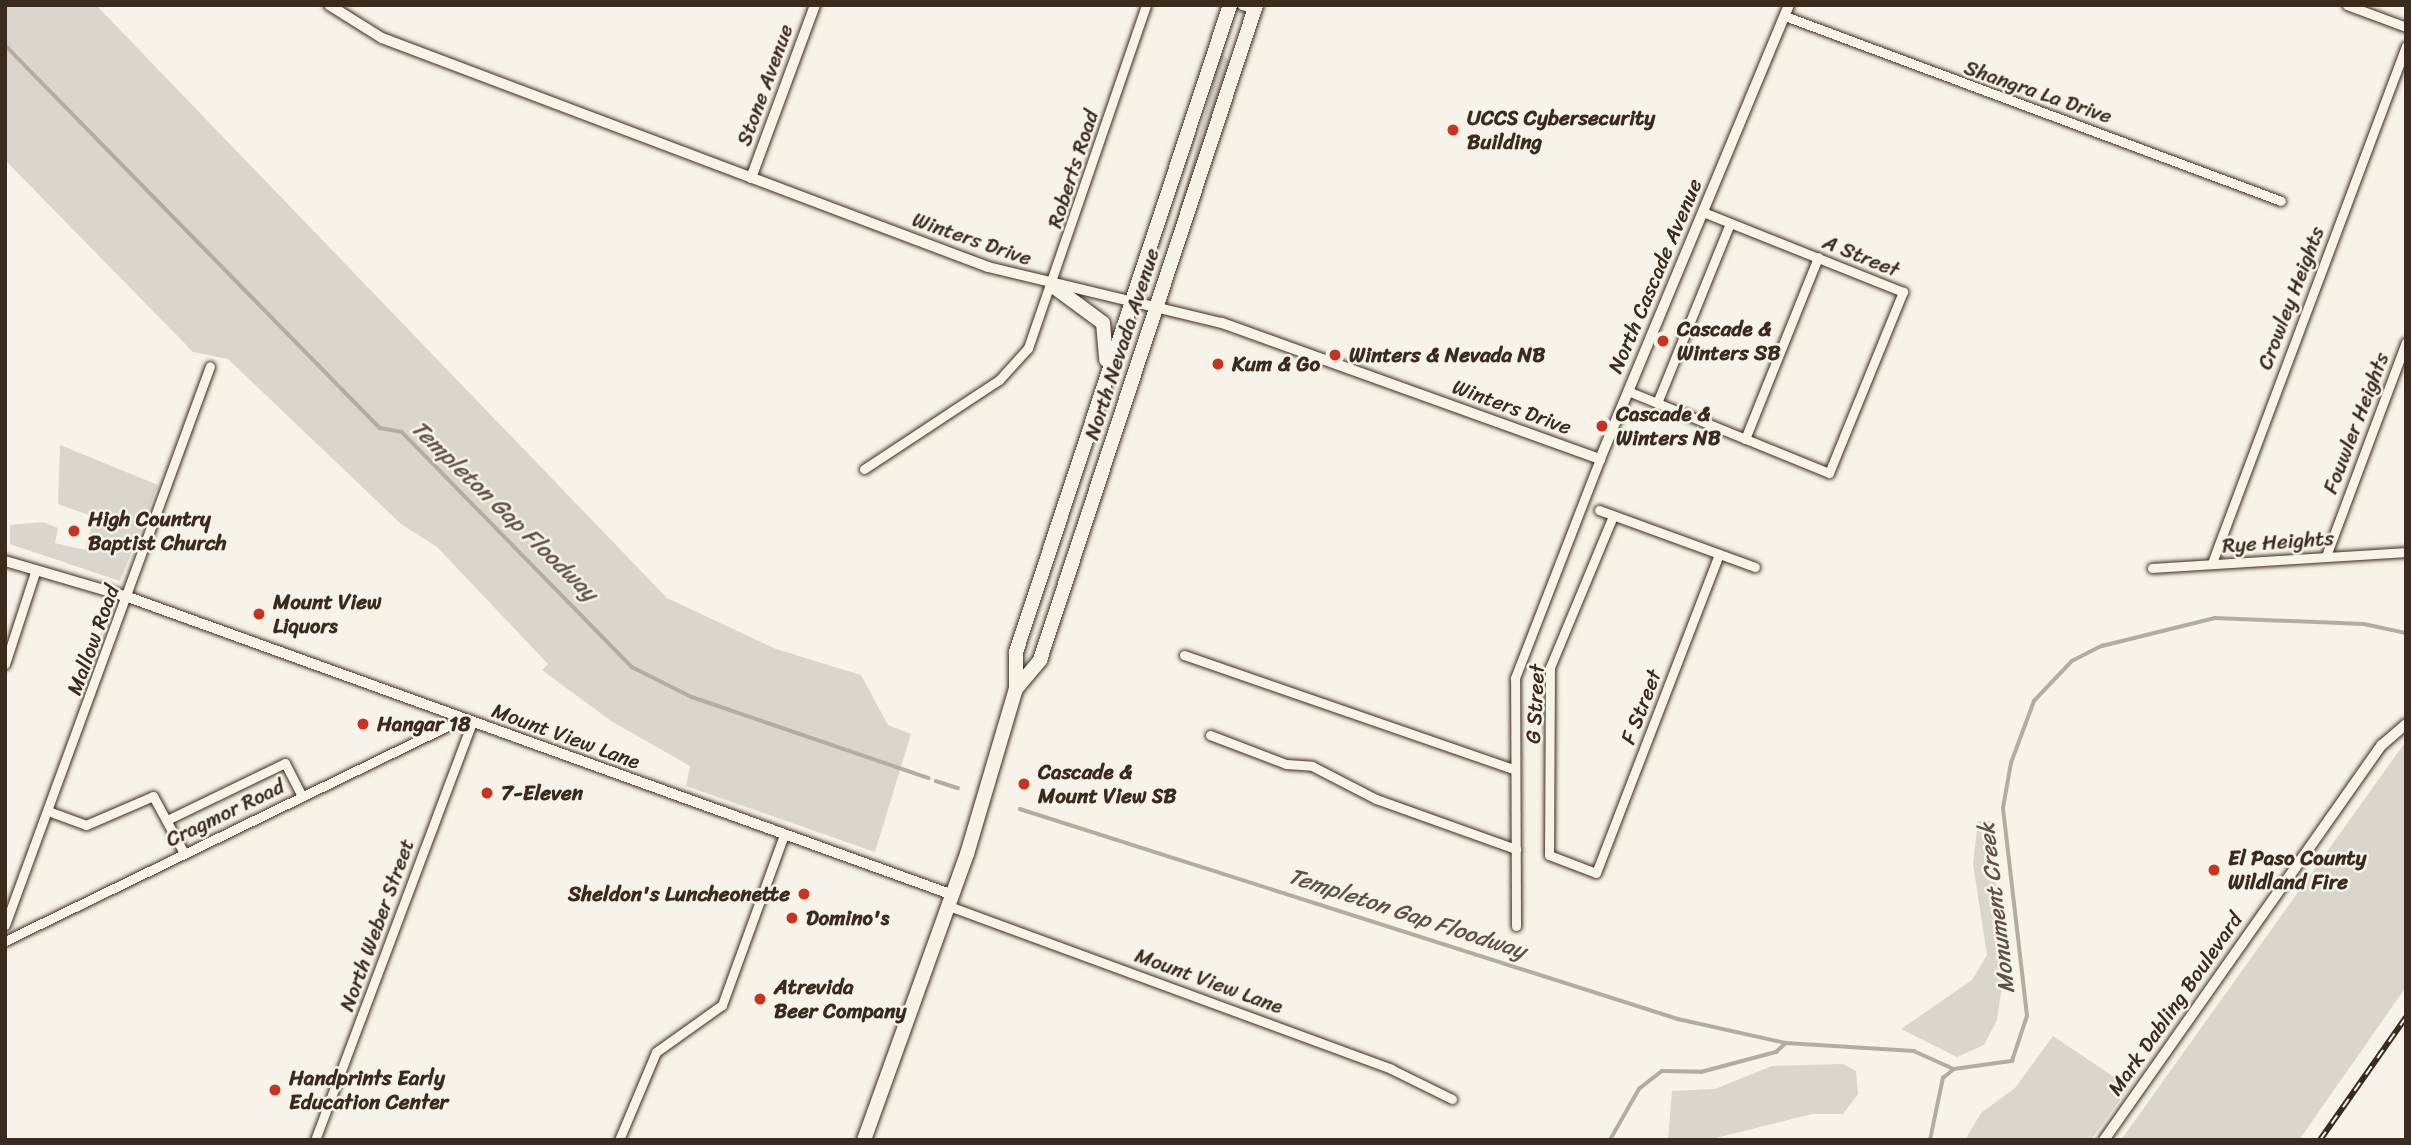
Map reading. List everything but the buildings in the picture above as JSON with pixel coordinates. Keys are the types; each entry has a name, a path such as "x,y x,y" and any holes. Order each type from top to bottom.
{"main road":[{"name":"North Nevada Avenue","path":"864,1140 951,900 1016,689 1016,652 1230,5"},
{"name":"North Nevada Avenue","path":"1016,689 1040,660 1156,308 1251,7"},
{"path":"1053,286 1103,323 1107,350 1101,391"}],"street":[{"name":"Winters Drive","path":"329,5 347,10 382,37 751,178 1053,286 1250,332 1600,459"},
{"name":"Stone Avenue","path":"751,178 815,5"},
{"name":"Roberts Road","path":"864,468 1012,368 1034,337 1146,5"},
{"path":"2347,5 2406,27"},
{"name":"Shangra La Drive","path":"1787,11 2281,201"},
{"name":"North Cascade Avenue","path":"1516,926 1514,769 1517,668 1600,459 1787,11"},
{"name":"Crowley Heights","path":"2212,563 2406,46"},
{"name":"A Street","path":"1703,212 1903,292 1829,473 1745,439"},
{"path":"1657,403 1730,223"},
{"path":"1628,391 1745,439 1818,257"},
{"name":"Fouwler Heights","path":"2326,556 2406,342"},
{"name":"Mallow Road","path":"5,925 128,597 210,366"},
{"path":"1582,504 1755,567"},
{"name":"G Street","path":"1595,873 1549,855 1550,667 1613,516"},
{"name":"Rye Heights","path":"2152,568 2406,551"},
{"name":"F Street","path":"1595,873 1719,554"},
{"name":"Mount View Lane","path":"5,561 35,572 128,597 784,835 1391,1069 1452,1099"},
{"path":"5,664 35,572"},
{"path":"1184,654 1514,769"},
{"name":"Cragmor Road","path":"5,941 301,795 467,721"},
{"name":"North Weber Street","path":"316,1140 467,721"},
{"name":"Mark Dabling Boulevard","path":"2105,1140 2382,746 2406,724"},
{"path":"1210,735 1286,764 1312,766 1376,799 1516,849"},
{"path":"167,820 285,763 301,795"},
{"path":"48,811 86,825 153,796 184,853"},
{"path":"620,1140 656,1052 722,1005 784,835"}],"shaded area":[{"path":"5,5 96,5 667,598 776,649 861,675 888,725 911,734 875,852 686,786 690,766 611,721 542,670 548,664 437,547 401,524 228,359 193,352 5,160"},
{"path":"1223,54 1231,64 1166,259 1220,58"},
{"path":"60,445 158,485 120,581 10,544 10,525 43,522 58,528 55,543 85,550 94,517 58,504"},
{"path":"2406,741 2406,987 2299,1140 2121,1140"},
{"path":"1978,821 1992,821 2003,979 1997,1020 1984,1045 1957,1057 1901,1029 1972,980 1987,955 1973,864"},
{"path":"2053,1036 2129,1087 2091,1140 1965,1140 1981,1113 2015,1088"},
{"path":"1843,1064 1856,1071 1858,1094 1843,1114 1812,1114 1708,1140 1668,1140 1672,1091 1715,1089 1772,1066"}],"waterway":[{"name":"Templeton Gap Floodway","path":"5,45 380,428 402,432 632,667 692,697 928,778"},
{"name":"Monument Creek","path":"1610,1140 1639,1089 1662,1071 1701,1072 1776,1052 1786,1043 1914,1051 1954,1069 2012,1061 2027,1016 2003,808 2011,763 2034,701 2072,661 2102,646 2215,618 2364,624 2406,633"},
{"name":"Templeton Gap Floodway","path":"936,781 958,788"},
{"name":"Templeton Gap Floodway","path":"1020,809 1678,1019 1786,1043"},
{"path":"1930,1140 1943,1078 1954,1069"}],"railway":[{"path":"2320,1140 2406,1017"}],"place":[{"name":"UCCS Cybersecurity Building","path":"1453,130"},
{"name":"Cascade & Winters SB","path":"1663,341"},
{"name":"Winters & Nevada NB","path":"1335,355"},
{"name":"Kum & Go","path":"1218,364"},
{"name":"Cascade & Winters NB","path":"1602,426"},
{"name":"High Country Baptist Church","path":"74,531"},
{"name":"Mount View Liquors","path":"259,614"},
{"name":"Hangar 18","path":"363,724"},
{"name":"Cascade & Mount View SB","path":"1024,784"},
{"name":"7-Eleven","path":"487,793"},
{"name":"El Paso County Wildland Fire","path":"2214,870"},
{"name":"Sheldon's Luncheonette","path":"804,894"},
{"name":"Domino's","path":"792,918"},
{"name":"Atrevida Beer Company","path":"760,999"},
{"name":"Handprints Early Education Center","path":"275,1090"}]}
